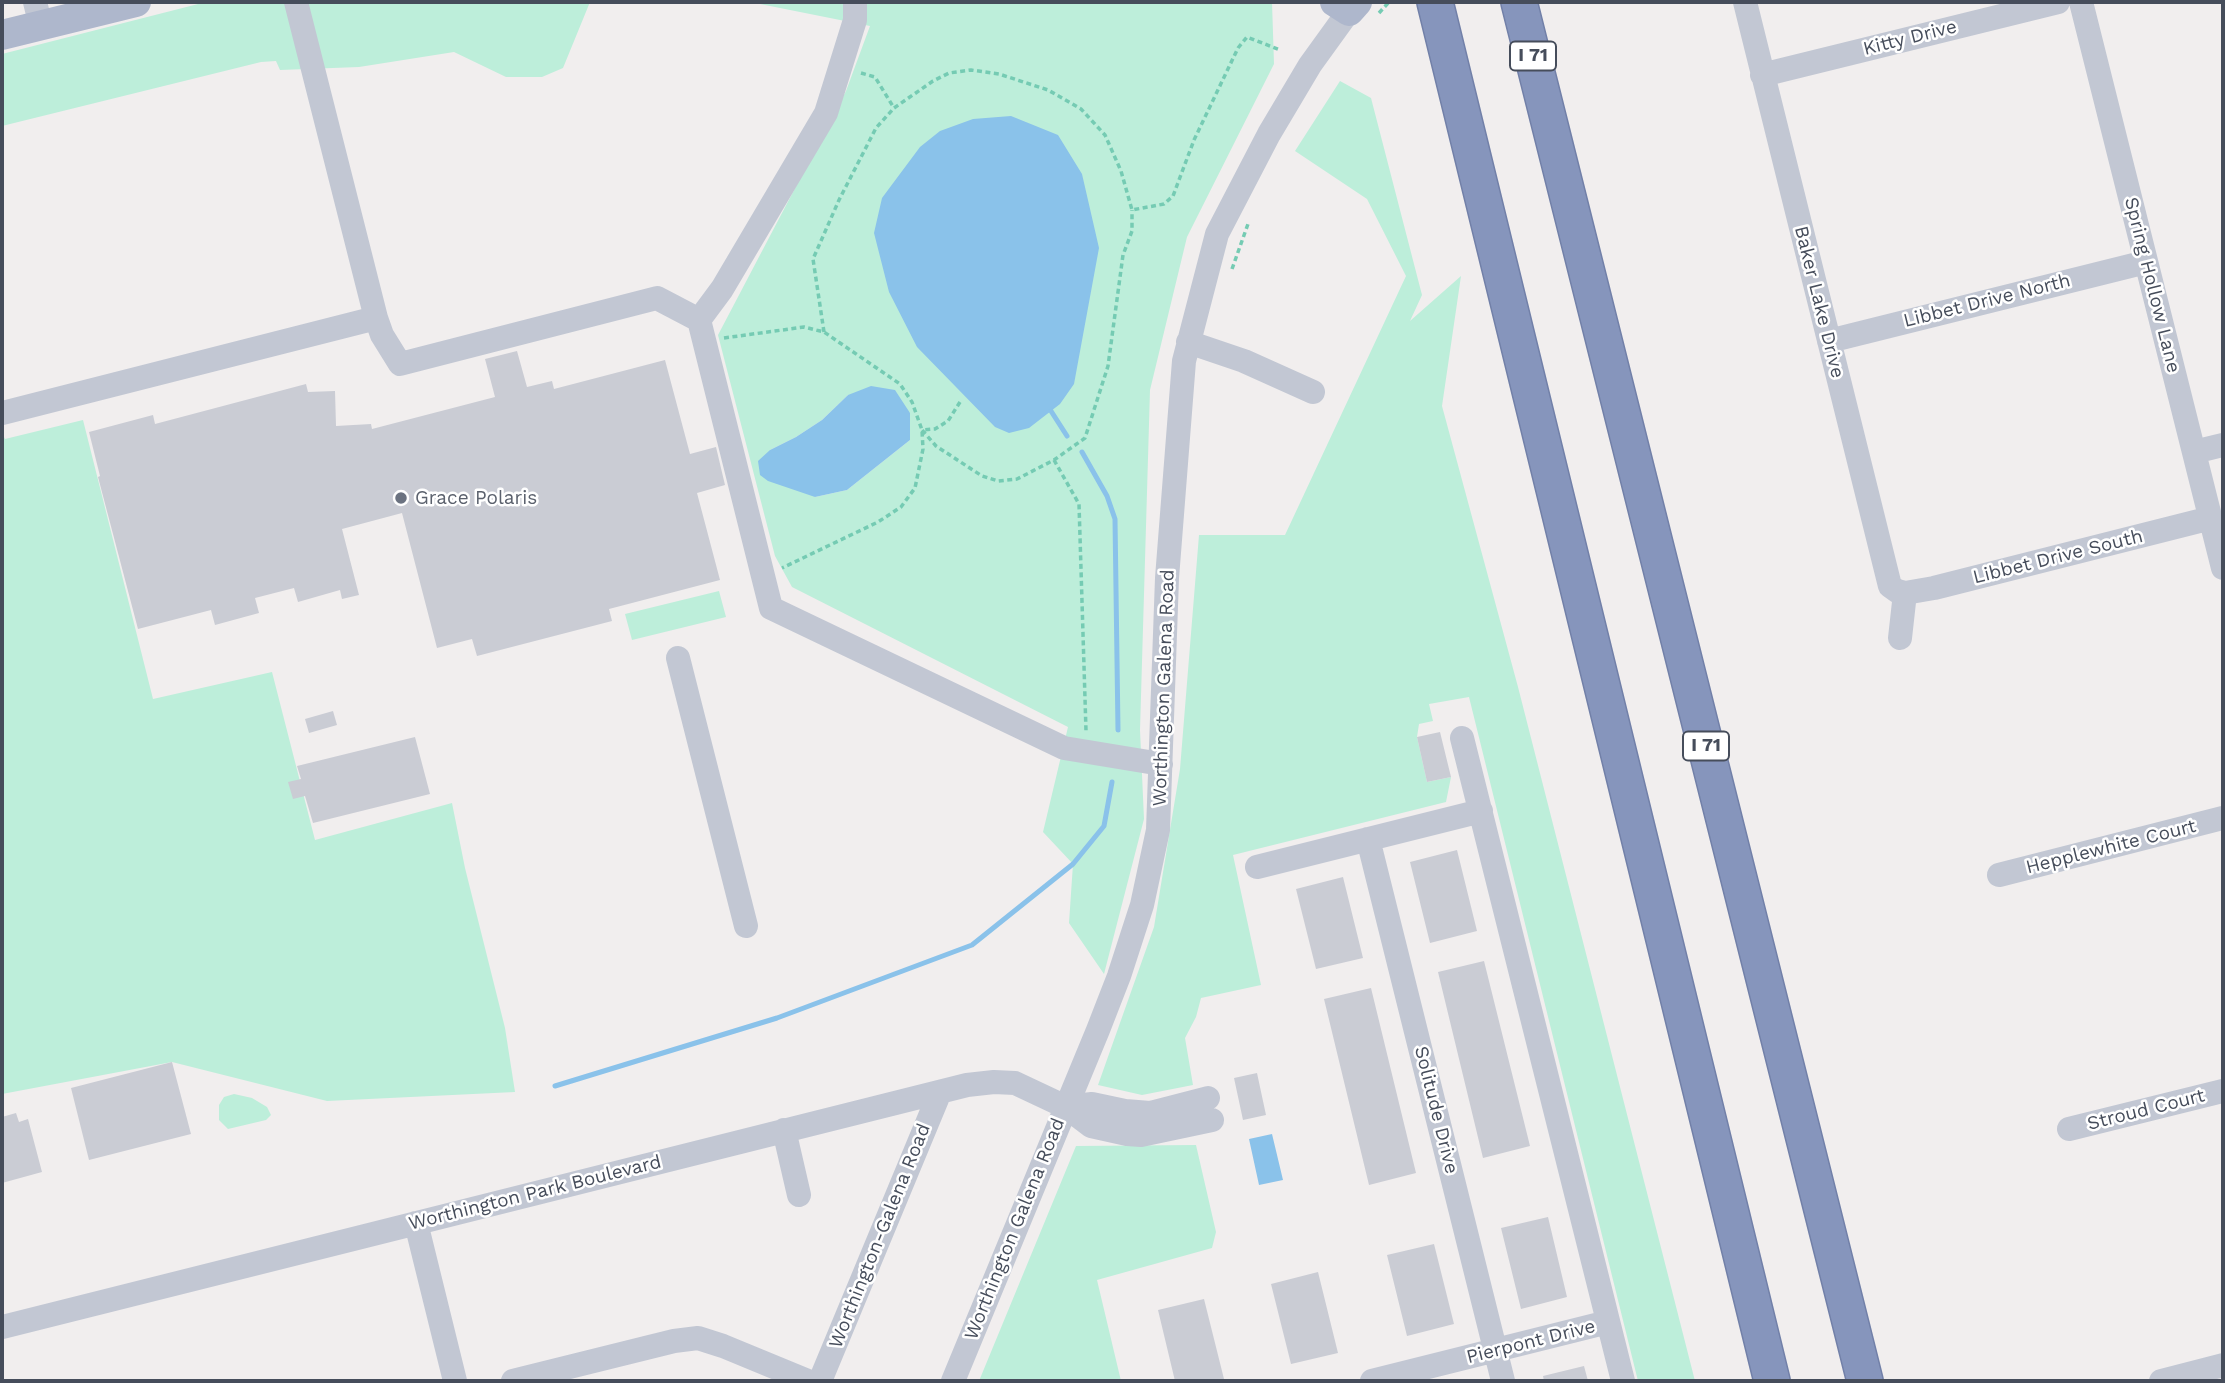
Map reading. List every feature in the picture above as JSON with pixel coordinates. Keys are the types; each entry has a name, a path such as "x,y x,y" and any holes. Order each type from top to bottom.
{"highway":[{"name":"I 71","path":"1519,2 1865,1381"},
{"path":"1532,2 1546,111"},
{"path":"1437,10 1772,1381"}],"main road":[{"path":"2,35 38,14 136,2"}],"street":[{"path":"296,2 376,318 382,335 400,364 657,298 702,331"},
{"path":"855,2 855,20 826,113 722,289 702,331 771,608 1064,748 1161,764"},
{"name":"Baker Lake Drive","path":"1745,2 1887,578 1890,586 1905,593"},
{"name":"Kitty Drive","path":"1762,75 2057,2"},
{"name":"Spring Hollow Lane","path":"2081,2 2223,568"},
{"name":"Worthington Galena Road","path":"953,1381 1119,976 1142,905 1158,830 1167,578 1184,361 1217,234 1282,111 1310,65 1354,8"},
{"name":"Libbet Drive North","path":"1829,341 2146,262"},
{"path":"2,413 376,318"},
{"path":"1188,342 1244,360 1313,392"},
{"path":"2194,452 2223,445"},
{"name":"Libbet Drive South","path":"1905,593 2211,518"},
{"path":"1900,638 1905,593"},
{"path":"677,658 746,926"},
{"path":"1462,738 1623,1381"},
{"path":"1257,867 1481,811"},
{"name":"Hepplewhite Court","path":"1999,875 2223,818"},
{"name":"Solitude Drive","path":"1368,839 1503,1381"},
{"name":"Worthington Park Boulevard","path":"2,1327 784,1129 994,1082 1014,1083 1066,1107 1091,1126 1141,1135 1210,1109"},
{"name":"Stroud Court","path":"2068,1129 2223,1091"},
{"name":"Worthington-Galena Road","path":"820,1381 940,1092"},
{"path":"784,1129 799,1195"},
{"path":"416,1223 455,1381"},
{"name":"Pierpont Drive","path":"1372,1381 1608,1322"},
{"path":"518,1381 698,1338 808,1381"},
{"path":"2161,1381 2223,1365"}],"path":[{"path":"1354,8 1389,2"},
{"path":"1132,210 1164,204 1172,196 1194,139 1238,48 1247,37 1280,50"},
{"path":"842,68 875,76 894,108"},
{"path":"824,332 813,259 839,200 876,128 894,108 949,73 971,70 999,74 1048,89 1081,109 1105,135 1121,171 1132,210 1132,231 1123,255 1108,366 1085,438 1054,460 1017,479 998,481 982,476 936,446 922,430"},
{"path":"1229,276 1252,215"},
{"path":"702,331 731,337 804,327 824,332 900,384 912,402 922,430 923,449 915,488 901,507 878,522 763,577"},
{"path":"922,430 935,429 948,421 960,402"},
{"path":"1054,460 1079,504 1086,752"}],"green space":[{"path":"206,2 590,2 563,68 542,77 506,77 454,52 359,67 280,70 276,61 261,62 2,126 2,54"},
{"path":"750,2 1272,2 1274,64 1187,237 1150,390 1140,730 1144,819 1104,974 1069,923 1073,864 1043,832 1068,727 792,587 775,556 718,335 846,91 870,26","holes":["848,395 910,440 847,490 815,497 770,450 822,420"]},
{"path":"1340,81 1371,98 1422,295 1410,321 1461,276 1442,406 1518,687 1695,1381 1638,1381 1469,697 1429,704 1433,721 1419,724 1417,737 1427,782 1451,777 1446,802 1233,855 1261,985 1201,998 1196,1017 1185,1038 1193,1085 1142,1095 1098,1085 1154,927 1180,769 1199,535 1285,535 1406,276 1367,199 1295,151"},
{"path":"83,420 153,699 272,672 315,840 452,803 465,868 505,1028 515,1092 327,1101 172,1062 2,1094 2,433 5,439"},
{"path":"719,591 726,617 632,640 625,614"},
{"path":"234,1094 252,1098 267,1107 271,1115 266,1120 228,1129 219,1120 219,1105 224,1097"},
{"path":"1196,1145 1216,1232 1212,1248 1097,1280 1121,1381 979,1381 1076,1146"}],"water":[{"path":"1011,116 1058,135 1082,174 1099,248 1074,384 1060,404 1029,428 1009,433 995,427 917,347 889,292 874,233 882,198 920,147 940,131 973,119"},
{"path":"871,386 895,390 910,413 910,440 847,490 815,497 768,481 760,475 758,461 770,450 822,420 848,395"},
{"path":"1272,1134 1283,1180 1259,1185 1249,1139"}],"building":[{"name":"Grace Polaris","path":"517,351 527,387 552,381 554,389 665,360 690,454 716,447 725,485 697,493 720,580 609,609 612,621 477,656 472,639 437,648 402,513 342,529 359,595 342,599 340,590 298,602 294,588 255,598 259,613 215,625 211,610 138,629 98,477 100,476 89,432 153,415 155,424 306,384 308,392 335,391 336,426 371,424 372,429 495,397 485,359"},
{"path":"333,711 337,725 309,733 305,719"},
{"path":"1440,732 1451,777 1427,782 1417,737"},
{"path":"415,737 430,794 313,823 305,796 293,799 288,782 301,779 297,766"},
{"path":"1457,850 1477,931 1430,943 1410,862"},
{"path":"1343,877 1363,958 1316,969 1296,889"},
{"path":"1484,961 1530,1146 1483,1158 1438,972"},
{"path":"1371,988 1416,1173 1369,1185 1324,999"},
{"path":"172,1062 191,1134 89,1160 71,1088"},
{"path":"1257,1073 1266,1115 1243,1120 1234,1078"},
{"path":"16,1113 19,1122 28,1119 42,1172 2,1183 2,1117"},
{"path":"1548,1217 1567,1297 1521,1309 1501,1228"},
{"path":"1434,1244 1454,1324 1407,1336 1387,1255"},
{"path":"1318,1272 1338,1353 1291,1364 1271,1284"},
{"path":"1204,1299 1224,1379 1175,1381 1158,1310"},
{"path":"1584,1366 1588,1381 1544,1381 1543,1376"}],"waterway":[{"path":"1051,411 1067,436"},
{"path":"1082,452 1107,496 1115,519 1118,730"},
{"path":"555,1086 777,1018 972,945 1073,864 1104,826 1112,782"}],"place":[{"name":"Grace Polaris","path":"401,498"}]}
